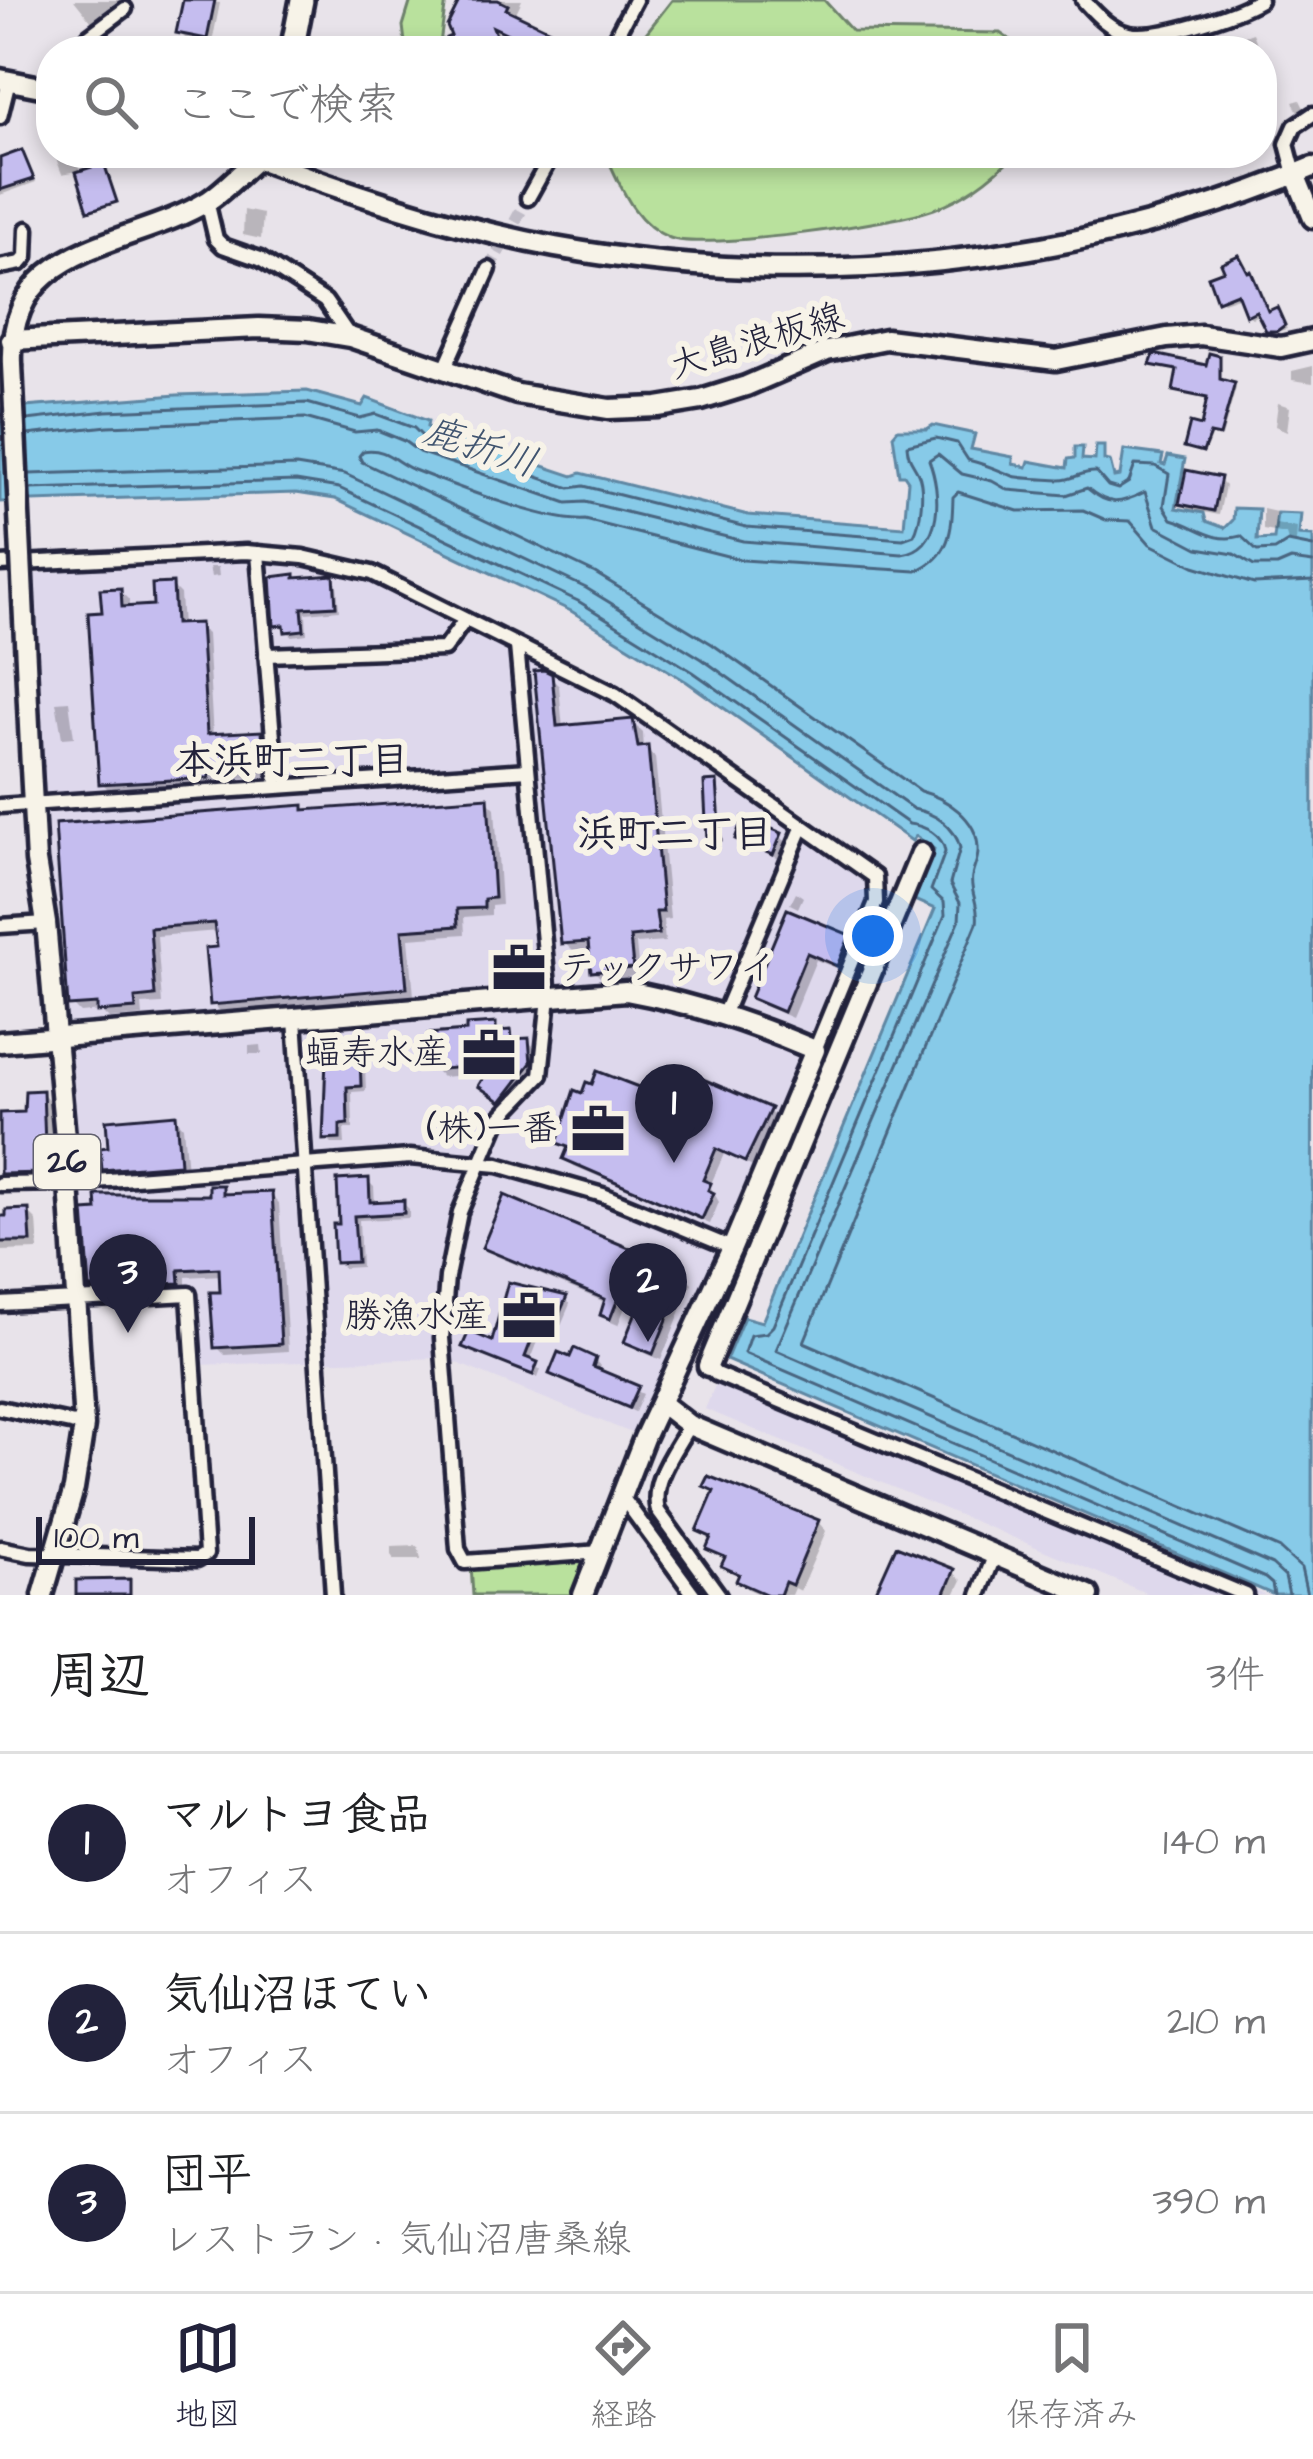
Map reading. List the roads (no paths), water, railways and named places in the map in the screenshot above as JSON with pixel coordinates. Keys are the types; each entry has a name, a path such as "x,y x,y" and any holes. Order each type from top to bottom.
{"highway":[{"path":"295,36 302,0"}],"main road":[{"path":"4,80 36,86"},
{"name":"26","path":"43,1595 74,1489 84,1426 57,1037 32,803 11,364 5,340 17,313 47,273 81,250 207,201 240,168"},
{"name":"大島浪板線","path":"290,168 420,213 554,247 754,268 950,262 1033,248 1154,220 1304,170"},
{"path":"1304,170 1313,218"},
{"name":"大島浪板線","path":"5,340 260,328 350,337 517,394 609,409 700,400 827,351 886,339 1056,360 1201,335 1281,347 1313,340"},
{"path":"709,1366 921,853"},
{"path":"0,1042 626,991 724,1013 815,1050 732,1248 644,1438 583,1595"},
{"path":"662,1404 689,1425 1089,1595"}],"street":[{"path":"616,36 635,0"},
{"path":"1083,0 1112,27 1132,35 1210,19 1260,0"},
{"path":"89,36 125,9"},
{"path":"0,117 4,80"},
{"path":"1304,170 1286,144 1295,126 1313,114"},
{"path":"528,198 545,168"},
{"path":"207,201 216,238 223,246 260,259 325,301 350,337"},
{"path":"0,267 21,263 26,257 27,229"},
{"path":"445,368 489,269"},
{"path":"0,564 258,553 303,557 372,573 615,694 875,877 876,902 815,1050"},
{"path":"258,553 277,786"},
{"path":"266,655 444,649 465,620"},
{"path":"517,646 549,997 541,1075 499,1119 460,1212 447,1277 442,1338 458,1549 465,1562 602,1552"},
{"path":"0,806 528,770"},
{"path":"724,1013 802,828"},
{"path":"0,926 46,923"},
{"path":"295,1019 333,1595"},
{"path":"0,1184 410,1157 480,1163 602,1195 732,1248"},
{"path":"0,1304 189,1294 206,1554 197,1559 0,1548"},
{"path":"709,1366 716,1374 1246,1595"},
{"path":"0,1408 84,1426"},
{"path":"689,1425 658,1482 655,1497 658,1510 719,1595"},
{"path":"623,1498 694,1595"},
{"path":"980,1595 995,1554"}],"water":[{"name":"鹿折川","path":"307,391 362,406 367,398 428,421 427,427 573,476 581,473 748,515 904,527 908,481 899,475 893,435 898,429 933,425 975,434 971,449 1013,457 1013,464 1027,467 1029,461 1067,468 1068,459 1075,458 1075,447 1083,447 1082,459 1095,460 1096,446 1104,446 1104,460 1110,461 1114,477 1120,476 1124,450 1163,455 1161,464 1165,465 1168,456 1185,459 1176,508 1204,513 1206,521 1225,528 1233,520 1234,508 1259,509 1257,540 1274,539 1277,513 1301,514 1299,535 1313,536 1312,1595 1274,1595 726,1360 744,1317 762,1322 935,909 914,900 934,849 916,836 912,841 687,682 571,611 335,499 296,493 0,502 0,409 177,395"}],"tunnel":[{"path":"489,269 528,198"}],"place":[{"name":"テックサワイ","path":"519,968"},
{"name":"蝠寿水産","path":"489,1053"},
{"name":"(株)一番","path":"598,1129"},
{"name":"マルトヨ食品","path":"674,1163"},
{"name":"勝漁水産","path":"529,1316"},
{"name":"団平","path":"128,1333"},
{"name":"気仙沼ほてい","path":"648,1342"}],"district":[{"name":"本浜町二丁目","path":"292,762"},
{"name":"浜町二丁目","path":"675,835"}]}
